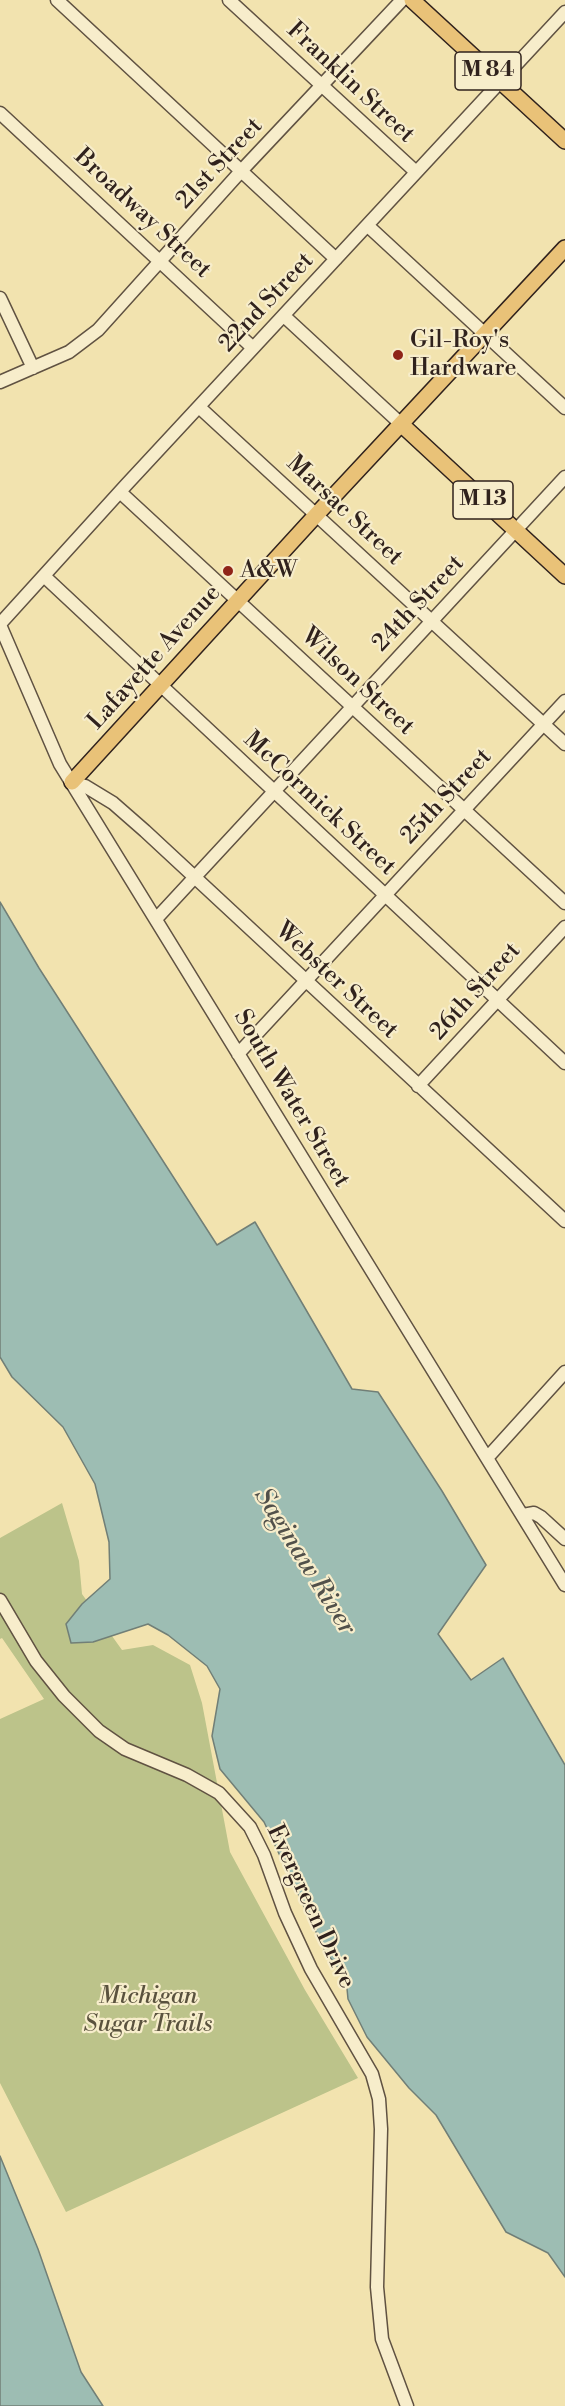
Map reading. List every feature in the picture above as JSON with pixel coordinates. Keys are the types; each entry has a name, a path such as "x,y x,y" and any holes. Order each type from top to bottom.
{"main road":[{"name":"M 84","path":"412,0 565,141"},
{"name":"Lafayette Avenue","path":"72,782 484,333 565,248"},
{"name":"M 13","path":"401,424 565,576"}],"street":[{"path":"57,0 336,259"},
{"name":"Franklin Street","path":"229,0 416,172"},
{"name":"21st Street","path":"0,382 69,352 98,330 242,170 402,0"},
{"name":"22nd Street","path":"0,625 120,492 565,12"},
{"name":"Broadway Street","path":"0,113 253,348"},
{"path":"368,226 565,408"},
{"path":"0,298 33,368"},
{"path":"284,316 401,424"},
{"name":"Marsac Street","path":"200,406 565,744"},
{"name":"24th Street","path":"156,919 565,477"},
{"name":"Wilson Street","path":"120,492 565,903"},
{"name":"McCormick Street","path":"44,576 565,1063"},
{"name":"South Water Street","path":"0,625 60,764 565,1585"},
{"name":"25th Street","path":"238,1054 565,701"},
{"name":"Webster Street","path":"72,782 85,786 113,803 565,1221"},
{"name":"26th Street","path":"418,1086 565,927"},
{"path":"488,1457 564,1375"},
{"path":"523,1515 534,1513 565,1539"},
{"name":"Evergreen Drive","path":"0,1600 36,1661 64,1696 99,1731 125,1749 187,1775 219,1793 236,1810 255,1837 285,1913 311,1969 372,2074 379,2099 381,2128 377,2287 382,2339 407,2406"}],"green space":[{"name":"Michigan Sugar Trails","path":"62,1503 79,1561 82,1594 122,1650 153,1645 190,1665 202,1703 230,1852 305,1990 358,2078 66,2212 0,2083 0,1719 44,1699 2,1638 0,1639 0,1538"}],"water":[{"name":"Saginaw River","path":"0,902 39,968 217,1245 255,1222 352,1389 378,1392 442,1491 486,1565 438,1634 471,1680 503,1658 565,1765 565,2277 548,2253 506,2232 436,2115 409,2088 367,2037 348,1999 346,1978 325,1951 264,1822 220,1769 212,1736 220,1689 207,1666 168,1635 148,1624 93,1642 71,1643 66,1624 82,1604 110,1579 109,1542 95,1484 63,1427 12,1377 0,1357"},
{"path":"0,2156 38,2249 81,2372 103,2406 0,2406"}],"place":[{"name":"Gil-Roy's Hardware","path":"398,355"},
{"name":"A&W","path":"228,571"}]}
